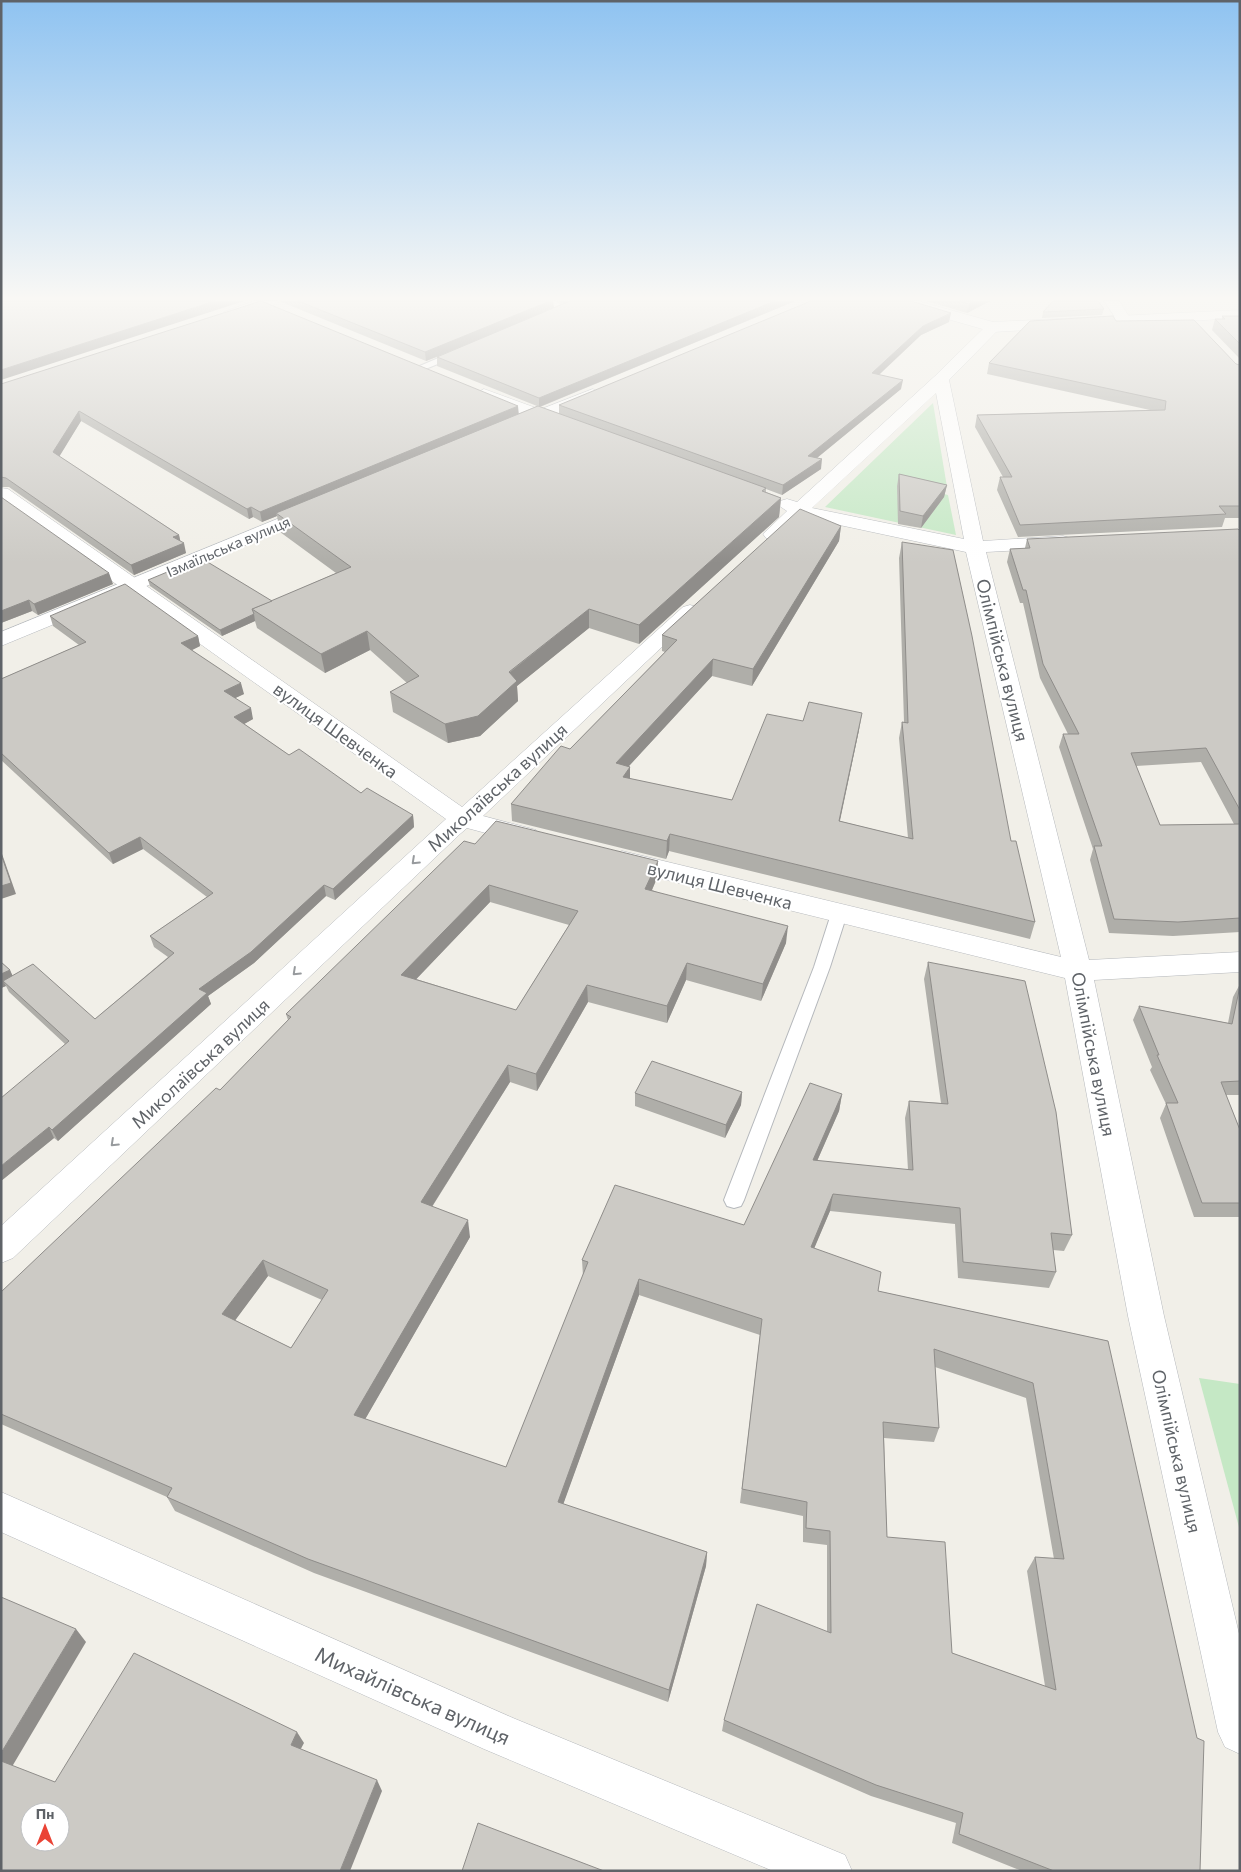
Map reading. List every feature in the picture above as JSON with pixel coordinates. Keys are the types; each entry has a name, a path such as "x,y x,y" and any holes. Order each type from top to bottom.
{"street":[{"path":"472,388 579,430"},
{"path":"505,430 606,388"},
{"path":"761,545 931,388"},
{"name":"Олімпійська вулиця","path":"943,388 976,547 1078,971 1146,1316 1240,1732"},
{"name":"вулиця Шевченка","path":"1,493 134,585 450,811 482,825 549,842"},
{"path":"772,500 821,516 976,547 1080,542"},
{"name":"Ізмаїльська вулиця","path":"1,640 331,503"},
{"name":"Миколаївська вулиця","path":"1,1248 464,817 487,799 702,599"},
{"name":"вулиця Шевченка","path":"597,854 1078,971 1240,962"},
{"name":"Михайлівська вулиця","path":"1,1512 499,1734 829,1871"}],"lane":[{"path":"734,1200 822,967 839,914"}],"green space":[{"path":"933,403 947,487 903,478 899,483 948,495 956,535 825,507"},
{"path":"1199,1378 1240,1384 1240,1531"}],"building":[{"path":"1,388 475,388 518,406 260,512 251,507 247,509 79,411 53,452 179,535 173,537 184,543 131,565 6,478 1,477"},
{"path":"515,388 562,388 539,398"},
{"path":"599,388 893,388 808,456 822,459 783,485 559,405"},
{"path":"1107,388 1240,388 1240,506 1219,506 1226,514 1020,525 1000,477 1012,477 977,415 1165,410 1166,401"},
{"path":"538,406 766,488 762,491 781,498 639,625 589,609 509,672 517,681 478,716 445,724 390,692 419,676 367,631 321,654 252,609 351,567 276,513"},
{"path":"899,474 947,485 923,516 900,511"},
{"path":"1,497 109,573 34,604 29,600 1,611"},
{"path":"800,509 841,526 753,669 713,659 616,763 630,767 623,777 732,800 767,714 803,721 809,702 862,713 839,821 913,839 902,722 908,723 902,542 953,550 972,636 1011,841 1016,841 1035,922 670,834 667,841 511,804 561,746 570,749 677,640 662,635"},
{"path":"1238,529 1240,531 1240,810 1206,748 1131,753 1160,825 1240,824 1240,918 1178,922 1114,919 1094,846 1102,846 1063,734 1079,734 1043,664 1026,590 1023,590 1010,549 1030,548 1027,539"},
{"path":"201,558 272,601 252,609 254,614 220,630 148,580"},
{"path":"125,584 198,636 181,643 241,683 224,691 251,708 234,717 289,755 299,749 361,793 367,788 413,815 333,889 324,885 251,952 199,989 207,993 52,1130 49,1127 1,1166 1,1098 69,1041 3,981 33,964 95,1019 174,953 150,936 213,893 140,837 109,853 1,753 1,679 86,642 50,616"},
{"path":"496,821 658,861 645,889 788,926 763,984 687,963 667,1006 587,985 536,1074 508,1065 421,1202 468,1220 354,1415 506,1467 588,1262 582,1260 615,1185 744,1225 810,1083 842,1094 813,1160 913,1170 909,1101 948,1104 928,962 1025,981 1056,1112 1072,1235 1051,1233 1056,1272 963,1262 960,1208 833,1194 811,1247 881,1272 878,1291 1108,1341 1197,1738 1204,1741 1200,1871 1054,1871 959,1834 963,1813 876,1785 724,1720 757,1604 831,1633 830,1531 806,1528 807,1502 742,1489 762,1319 639,1279 558,1502 707,1552 669,1690 308,1559 167,1497 172,1488 1,1414 1,1292 216,1088 220,1090 291,1017 286,1014 464,841 475,844","holes":["489,885 578,911 516,1010 401,975","263,1260 328,1290 291,1348 222,1314","934,1349 1033,1383 1064,1559 1035,1557 1056,1690 952,1653 945,1542 887,1537 883,1422 939,1428"]},
{"path":"1,854 11,883 1,886"},
{"path":"1,962 10,970 1,974"},
{"path":"1240,986 1240,1081 1221,1082 1240,1130 1240,1203 1202,1203 1166,1103 1178,1103 1157,1055 1159,1055 1139,1006 1232,1024"},
{"path":"652,1061 742,1092 726,1125 635,1093"},
{"path":"1,1597 76,1629 1,1753"},
{"path":"134,1653 297,1732 291,1745 377,1780 340,1871 1,1871 1,1761 55,1782"},
{"path":"478,1823 604,1871 462,1871"}]}
